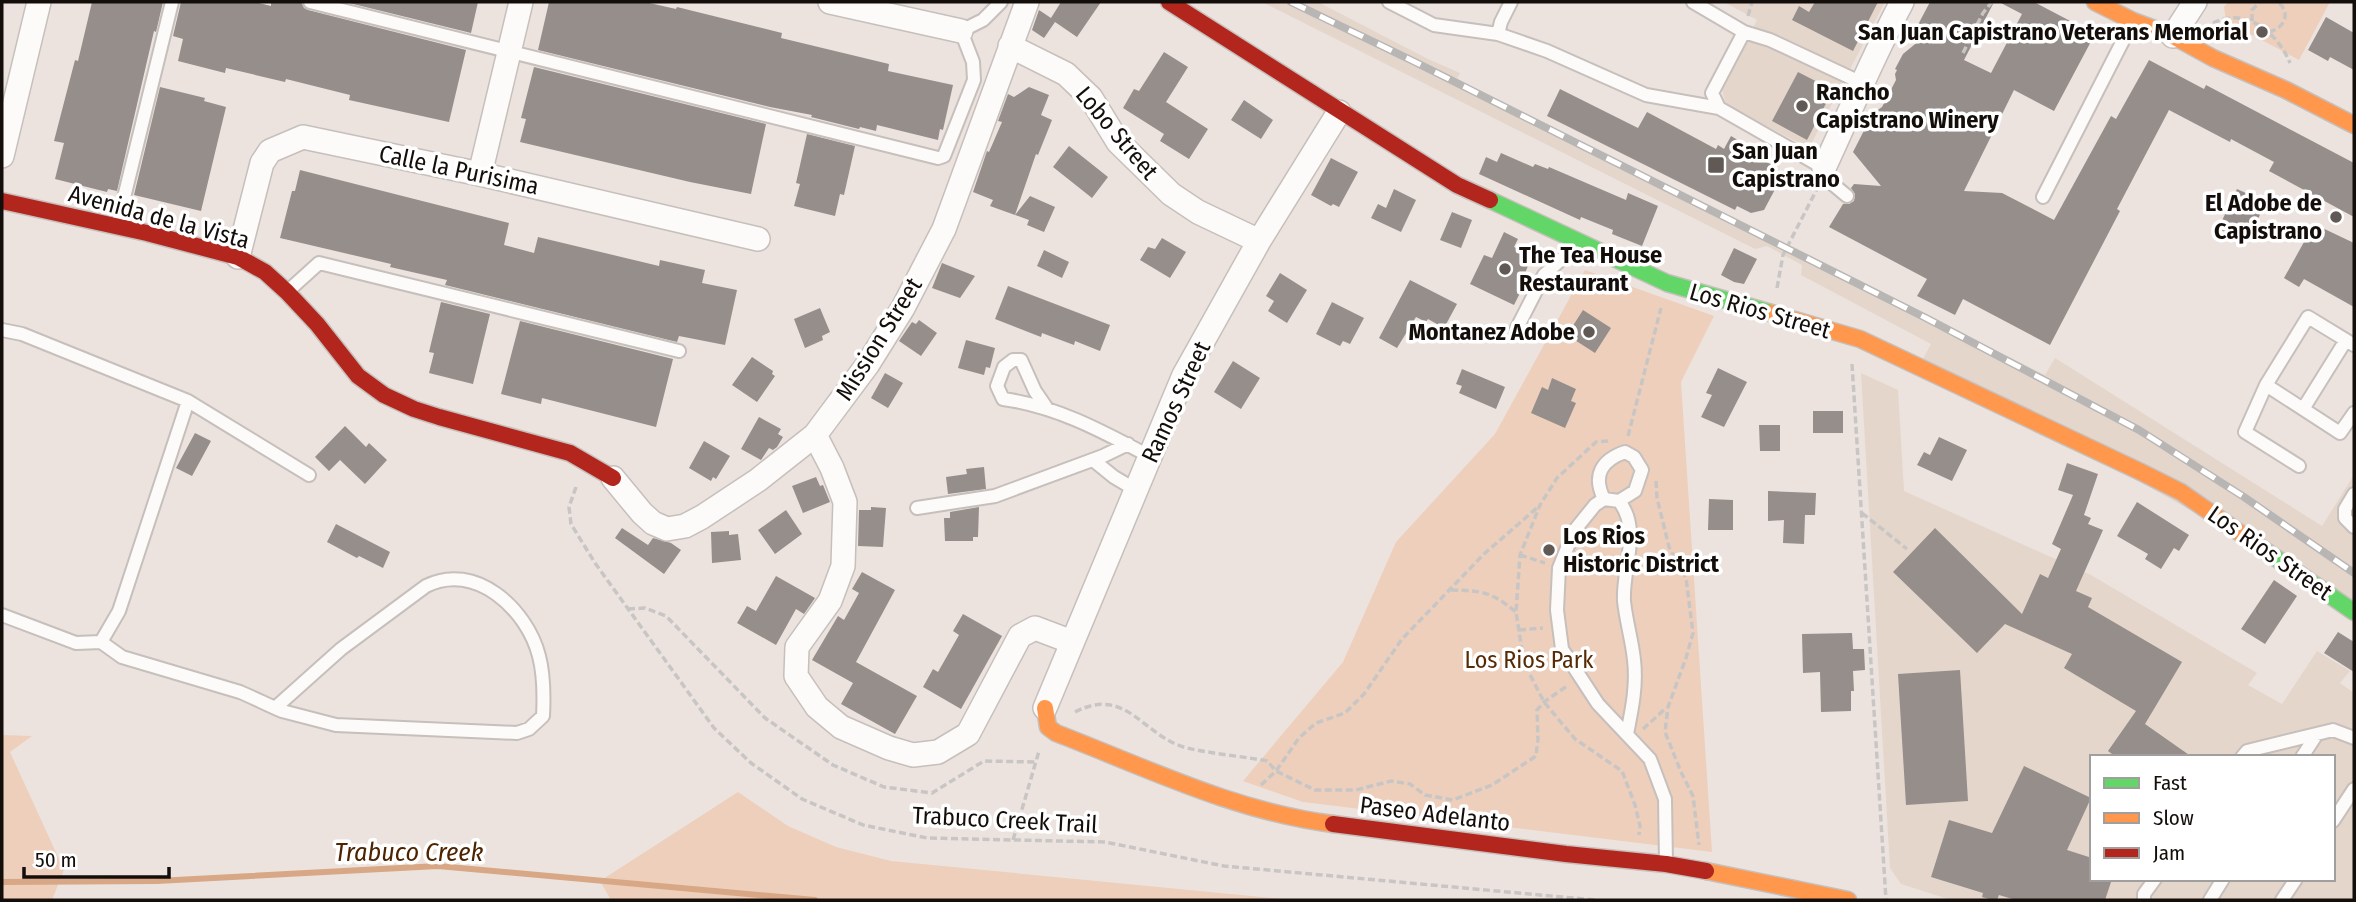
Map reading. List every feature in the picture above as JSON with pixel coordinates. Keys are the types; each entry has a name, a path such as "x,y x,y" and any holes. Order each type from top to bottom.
{"street":[{"path":"2,156 39,2"},
{"path":"480,174 522,2"},
{"path":"830,2 961,31"},
{"name":"Mission Street","path":"613,478 653,523 667,529 685,526 758,481 815,435 868,365 903,308 944,229 1027,2"},
{"name":"Los Rios Street","path":"1169,2 1457,185 1667,283 1872,345 2181,492 2354,612"},
{"path":"1824,168 1864,84 1873,55 1902,2"},
{"path":"2095,2 2287,90 2354,125"},
{"path":"2173,36 2194,2"},
{"name":"Lobo Street","path":"1010,46 1066,74 1091,98 1118,142 1171,194 1198,212 1259,241"},
{"name":"Ramos Street","path":"1047,717 1072,642 1184,375 1259,241 1339,112"},
{"name":"Calle la Purisima","path":"238,257 262,163 270,151 303,136 758,239"},
{"name":"Avenida de la Vista","path":"2,201 117,226 238,257 265,272 287,292 317,324 358,376 384,395 439,417 570,453 613,478"},
{"path":"815,435 845,502 843,566 830,601 797,648 796,676 817,708 841,727 889,748 913,755 938,752 968,734 1020,636 1035,628 1072,642"},
{"name":"Paseo Adelanto","path":"1047,717 1056,733 1240,805 1293,818 1566,854 1666,864 1848,900"}],"lane":[{"path":"117,226 172,2"},
{"path":"310,2 938,158 944,156 974,80 973,62 961,31 983,20 1001,2"},
{"path":"1389,2 1434,24 1498,34 1595,71 1646,95 1719,108 1824,168 1829,181 1847,196"},
{"path":"1498,34 1500,22 1511,2"},
{"path":"1693,2 1744,32 1770,40 1864,84"},
{"path":"2043,197 2133,21"},
{"path":"1719,108 1712,93 1744,32"},
{"path":"1517,328 1544,275 1580,242"},
{"path":"287,292 319,263 679,351"},
{"path":"2299,466 2245,432 2266,385 2308,317 2350,342 2303,409"},
{"path":"2,330 22,334 188,401 309,475"},
{"path":"2266,385 2340,433 2354,413"},
{"path":"102,642 119,611 188,401"},
{"path":"1046,407 1099,429 1149,456"},
{"path":"917,508 995,496 1093,460 1128,444"},
{"path":"1604,499 1599,488 1599,472 1610,457 1625,452 1634,457 1642,470 1635,491 1619,501 1604,499 1595,505 1574,531 1559,568 1557,610 1562,649 1598,704 1650,759 1665,799 1666,864"},
{"path":"1093,460 1136,490"},
{"path":"2354,494 2345,509 2345,518 2354,527"},
{"path":"1619,501 1626,510 1630,537 1624,599 1634,660 1635,696 1629,737"},
{"path":"2,615 76,643 102,642 122,657 240,692 275,708 335,725 517,733 529,729 543,716 539,655 517,611 504,600 485,587 462,578 439,579 341,649 275,708"},
{"path":"2244,755 2247,751 2333,730 2354,738"},
{"path":"2303,755 2316,734"},
{"path":"2335,818 2354,789"},
{"path":"2144,900 2144,894 2153,881"},
{"path":"2210,900 2222,881"},
{"path":"2282,900 2295,881"}],"path":[{"path":"1962,53 1983,13 1992,2"},
{"path":"2252,22 2252,10 2260,2"},
{"path":"2269,32 2281,26 2286,15 2278,2"},
{"path":"2213,23 2232,18 2252,22 2269,32 2284,49 2290,63"},
{"path":"1771,314 1783,255 1814,195 1824,168"},
{"path":"1625,452 1667,283"},
{"path":"1850,337 1886,900"},
{"name":"Trabuco Creek Trail","path":"591,465 575,488 569,507 571,524 595,563 714,728 751,763 802,799 863,825 927,838 1105,842 1224,866 1595,900"},
{"path":"1240,805 1276,771 1299,738 1316,723 1345,713 1364,694 1402,639 1484,554 1540,505"},
{"path":"1862,513 1907,549"},
{"path":"1520,555 1559,568"},
{"path":"1450,590 1479,591 1497,596 1516,612"},
{"path":"1518,630 1559,626"},
{"path":"1013,839 1047,717 1105,704 1124,708 1150,729 1184,748 1267,761 1276,771 1315,790 1356,790 1391,781 1410,784 1425,795 1452,800 1492,785 1536,756 1537,710 1580,677"},
{"path":"1629,737 1668,707"}],"shaded area":[{"path":"1262,2 1318,2 1460,73 1457,79 2045,375 2055,358 2322,526 2354,475 2354,603 1923,359 1931,344 1801,275 1802,265 1767,246 1755,249"},
{"path":"1724,2 1885,2 1809,148 1726,105 1722,89 1757,20"},
{"path":"1861,373 1898,390 1904,491 2091,575 2257,673 2248,685 2282,704 2317,651 2350,671 2340,683 2354,693 2354,900 1951,900 1901,884 1890,868"}],"green space":[{"path":"2228,2 2330,2 2299,60 2226,21 2224,7"},
{"name":"Los Rios Park","path":"1585,270 1714,316 1681,382 1712,852 1303,802 1243,781 1343,662 1396,542 1495,434"},
{"path":"2,735 32,736 10,752 64,870 52,900 2,900"},
{"path":"738,792 788,826 836,847 891,861 1293,900 611,900 600,881"}],"building":[{"path":"92,2 163,2 117,191 108,189 107,192 55,179 64,143 54,141"},
{"path":"181,2 255,2 271,6 271,2 301,2 308,10 466,50 449,122 349,100 350,95 286,79 285,82 226,68 225,73 178,61 183,39 173,36"},
{"path":"345,2 478,2 471,33"},
{"path":"549,2 645,2 676,9 677,7 782,33 781,38 889,64 888,71 953,85 943,130 940,129 938,140 877,125 876,131 860,127 859,129 811,117 812,115 538,50"},
{"path":"1061,2 1101,2 1077,37 1055,22 1044,38 1032,30 1039,10 1051,18"},
{"path":"1815,2 1878,2 1853,51 1792,20 1799,6 1809,12"},
{"path":"1930,2 1994,2 1964,60 1991,73 2022,14 1999,2 2034,2 2095,34 2054,111 2014,90 1964,191 2002,193 2054,220 2111,116 2116,119 2149,60 2204,89 2206,85 2354,163 2354,217 2269,171 2274,162 2169,110 2050,345 1963,299 1955,315 1917,296 1927,279 1829,227 1843,204 1854,201 1855,194 1851,188 1854,184 1881,186 1853,152 1873,113 1882,107 1896,80 1895,69 1903,54 1920,40 1912,36"},
{"path":"2326,17 2354,33 2354,70 2330,57 2328,61 2308,50"},
{"path":"1164,52 1188,67 1166,102 1208,129 1189,159 1160,141 1164,134 1123,108 1134,89 1139,91"},
{"path":"534,67 766,124 751,194 520,142 526,119 521,118"},
{"name":"Rancho Capistrano Winery","path":"1798,72 1833,90 1807,140 1772,121"},
{"path":"160,87 205,98 204,101 226,107 201,211 134,195"},
{"path":"1029,87 1049,95 1041,115 1052,120 1038,155 1036,154 1015,215 990,206 993,200 973,192 987,151 989,152 1002,122 998,121 1008,94 1014,97"},
{"path":"1560,89 1638,128 1647,112 1716,149 1718,145 1724,149 1731,136 1746,145 1743,150 1776,167 1781,178 1764,210 1751,213 1737,206 1735,210 1547,116"},
{"path":"1244,100 1273,120 1261,139 1231,120"},
{"path":"807,134 855,146 844,195 840,194 835,216 794,206 800,184 796,183"},
{"path":"1069,146 1108,177 1092,198 1053,167"},
{"path":"1501,153 1533,167 1535,164 1548,169 1549,167 1626,200 1628,193 1658,206 1642,246 1612,234 1613,230 1581,217 1580,220 1479,174 1486,157 1497,162"},
{"path":"1331,158 1358,172 1339,207 1333,204 1331,206 1311,195"},
{"path":"300,170 509,223 504,245 534,253 538,237 659,266 660,260 705,270 702,283 737,290 725,345 679,336 677,342 445,285 447,280 390,267 391,264 280,238"},
{"path":"1394,189 1416,200 1401,232 1371,218 1378,204 1386,208"},
{"path":"2237,189 2266,202 2247,242 2218,229"},
{"path":"1030,196 1055,207 1044,232 1027,225 1029,220 1015,215"},
{"path":"1452,212 1472,220 1461,248 1440,240"},
{"path":"2314,224 2354,243 2354,307 2304,279 2299,287 2284,278"},
{"name":"The Tea House Restaurant","path":"1504,232 1518,239 1514,247 1532,255 1523,279 1526,281 1514,305 1470,284 1484,255 1492,258"},
{"path":"1162,238 1186,252 1170,278 1140,260 1148,247 1155,249"},
{"path":"1734,248 1757,259 1744,284 1721,275"},
{"path":"1044,250 1069,262 1062,278 1037,266"},
{"path":"942,263 975,276 960,298 932,288"},
{"path":"1280,273 1307,290 1287,323 1268,311 1274,301 1266,296"},
{"path":"1410,280 1457,304 1444,328 1428,319 1426,322 1416,317 1397,348 1379,338"},
{"path":"1008,286 1110,325 1100,351 1075,341 1074,345 1042,333 1041,337 995,319"},
{"path":"441,302 490,314 473,384 429,373 434,353 429,352"},
{"path":"1332,302 1364,318 1350,344 1343,341 1340,346 1316,334"},
{"path":"820,308 830,332 822,336 823,340 805,348 794,319"},
{"name":"Montanez Adobe","path":"1583,310 1611,328 1595,353 1567,335"},
{"path":"919,320 937,333 921,356 899,341 912,322 916,324"},
{"path":"520,321 673,359 656,427 542,398 541,404 501,394"},
{"path":"966,340 995,348 990,368 986,367 984,375 958,368"},
{"path":"752,357 773,371 775,376 757,402 732,385"},
{"path":"1233,361 1260,378 1241,409 1214,392"},
{"path":"1718,368 1747,382 1724,427 1701,417 1712,395 1706,393"},
{"path":"1462,369 1505,387 1496,409 1459,393 1462,386 1456,384"},
{"path":"885,373 903,383 888,408 871,398"},
{"path":"1552,378 1576,389 1571,401 1576,403 1565,428 1531,413 1542,387 1548,390"},
{"path":"1813,411 1843,411 1843,433 1813,433"},
{"path":"759,417 781,429 778,434 783,437 777,447 773,450 769,448 761,460 741,449"},
{"path":"1759,425 1780,425 1780,451 1760,451"},
{"path":"345,426 366,447 369,443 387,460 365,484 340,460 329,471 315,457"},
{"path":"195,433 211,441 192,476 176,468"},
{"path":"1939,437 1967,450 1952,481 1917,465 1924,452 1930,455"},
{"path":"704,441 730,456 716,479 713,477 711,481 689,468"},
{"path":"2067,463 2098,474 2084,515 2091,518 2088,524 2103,530 2076,591 2092,598 2088,607 2182,662 2145,724 2189,755 2113,755 2108,751 2136,711 2064,668 2072,654 2005,624 1977,653 1893,572 1935,528 2022,614 2040,574 2048,578 2061,549 2052,544 2073,495 2058,490"},
{"path":"984,467 986,489 948,494 946,477 967,474 966,469"},
{"path":"816,477 820,486 823,485 830,502 803,513 792,486"},
{"path":"1768,491 1816,493 1815,515 1805,515 1804,544 1783,543 1784,520 1768,521"},
{"path":"1709,499 1733,500 1733,530 1708,530"},
{"path":"2137,502 2189,535 2179,551 2174,548 2161,569 2145,559 2148,554 2117,536"},
{"path":"871,507 886,508 883,547 858,546 859,510 871,510"},
{"path":"979,507 978,537 973,537 973,541 945,541 944,518 950,518 950,512"},
{"path":"786,510 802,534 775,554 758,530"},
{"path":"336,524 390,552 383,568 327,542"},
{"path":"622,528 648,545 653,538 671,543 681,550 664,574 615,538"},
{"path":"729,531 729,535 738,534 741,560 712,563 711,532"},
{"path":"862,572 895,590 856,662 917,696 895,734 841,704 853,683 812,660 838,616 844,620 859,593 852,589"},
{"path":"776,576 815,598 804,614 796,609 776,645 737,623 747,606 756,611"},
{"path":"2274,580 2297,596 2265,644 2241,629"},
{"path":"963,614 1002,636 961,709 923,687 933,669 938,672 959,635 953,631"},
{"path":"2338,632 2354,642 2354,672 2324,653"},
{"path":"1852,633 1853,649 1864,649 1865,670 1853,671 1851,711 1821,712 1820,672 1803,673 1802,634"},
{"path":"1960,670 1968,801 1906,805 1898,674"},
{"path":"2024,766 2090,798 2067,850 2090,857 2090,881 2111,881 2105,900 2016,900 1999,895 1997,900 1993,900 1982,897 1983,893 1931,877 1949,820 1992,833"}],"waterway":[{"name":"Trabuco Creek","path":"2,882 157,881 438,866 815,900"}],"railway":[{"path":"1291,2 1926,318 2139,430 2244,497 2354,573"}],"traffic: fast":[{"path":"1490,200 1667,283 1771,313"},
{"path":"2260,547 2354,612"}],"traffic: slow":[{"path":"2095,2 2133,21 2173,36 2354,125"},
{"path":"1771,313 1860,339 2141,472 2181,492 2260,547"},
{"path":"1045,708 1048,727 1056,733 1227,799 1262,810 1333,824"},
{"path":"1706,871 1848,900"}],"traffic: jam":[{"path":"1169,2 1457,185 1490,200"},
{"path":"2,201 147,233 238,257 265,272 287,292 317,324 358,376 384,395 439,417 570,453 613,478"},
{"path":"1333,824 1706,871"}],"place":[{"name":"San Juan Capistrano Veterans Memorial","path":"2262,32"},
{"name":"Rancho Capistrano Winery","path":"1802,106"},
{"name":"San Juan Capistrano","path":"1716,165"},
{"name":"El Adobe de Capistrano","path":"2336,217"},
{"name":"The Tea House Restaurant","path":"1505,269"},
{"name":"Montanez Adobe","path":"1589,332"},
{"name":"Los Rios Historic District","path":"1549,550"}]}
